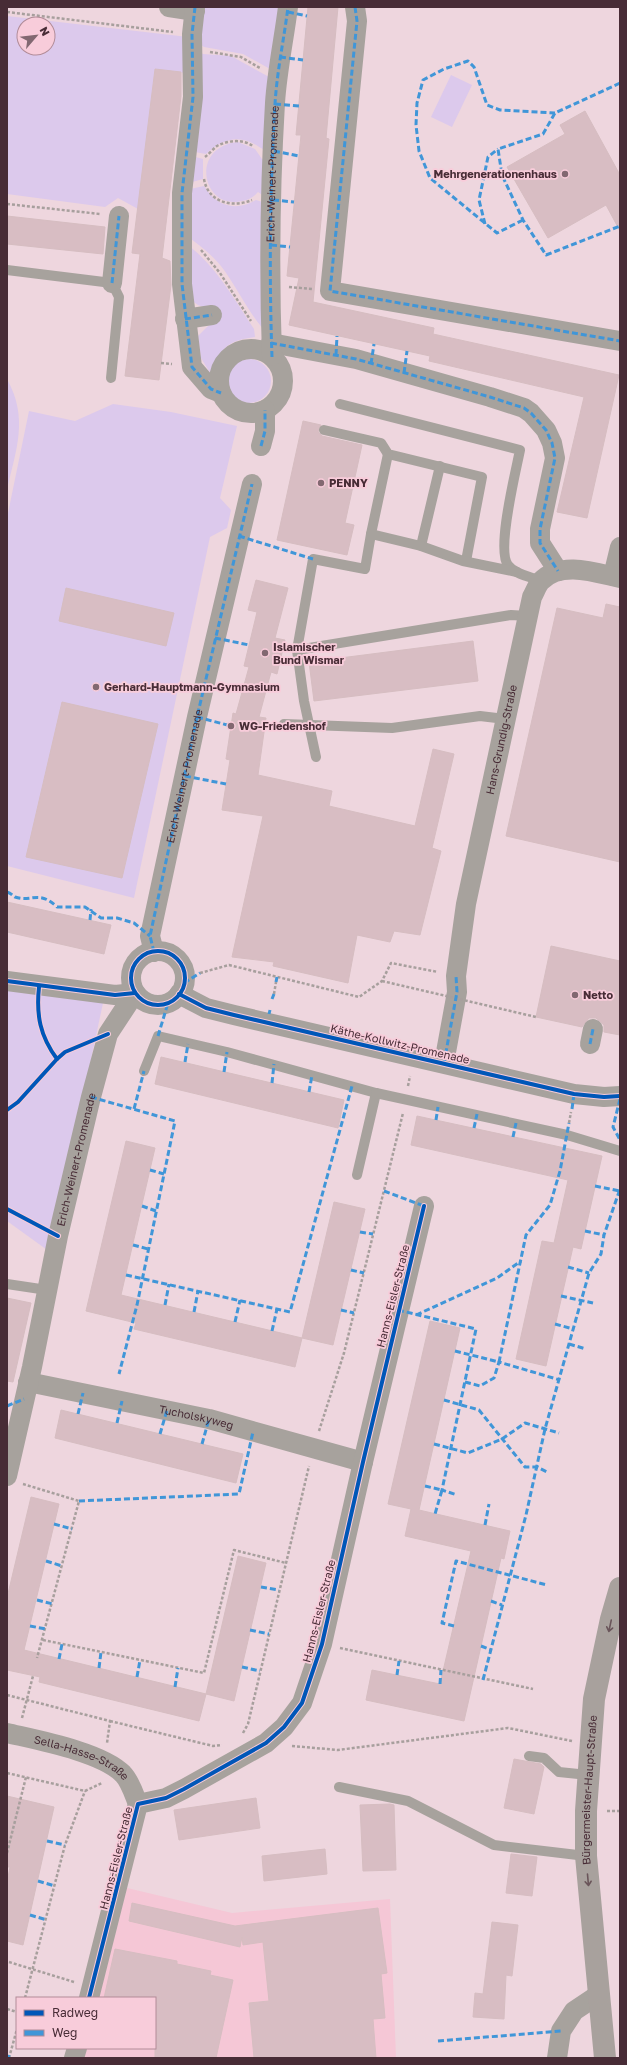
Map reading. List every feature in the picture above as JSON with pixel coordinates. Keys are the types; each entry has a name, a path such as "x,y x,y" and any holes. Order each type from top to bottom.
{"street":[{"path":"169,7 195,9 192,37 196,155 182,193 182,284 185,319 192,367 210,389 221,393"},
{"name":"Erich-Weinert-Promenade","path":"265,410 273,404 279,395 282,386 282,375 272,350 270,285 275,104 288,7"},
{"path":"355,7 357,21 330,291 620,341"},
{"path":"112,283 119,216"},
{"path":"185,319 212,315"},
{"path":"261,446 265,431 265,410 255,413 235,409 227,402 221,393 219,383 220,372 224,363 232,355 241,350 252,349 356,359 490,397 524,408 531,413 546,430 552,443 555,458 540,529 540,543 549,576 572,569 616,577 620,546"},
{"name":"Erich-Weinert-Promenade","path":"154,952 150,936 199,710 252,484"},
{"name":"Hans-Grundig-Straße","path":"456,976 466,904 527,616 532,597 549,576"},
{"path":"154,952 162,952 177,960 182,966 188,984 174,1000 161,1005 146,1002 135,992 132,984 134,967 138,960 154,952"},
{"name":"Käthe-Kollwitz-Promenade","path":"444,1064 457,992 456,976"},
{"path":"7,982 115,995 135,992"},
{"name":"Käthe-Kollwitz-Promenade","path":"188,984 206,1008 574,1094 604,1097 620,1096"},
{"name":"Erich-Weinert-Promenade","path":"14,1480 28,1382 46,1290 91,1097 108,1034 135,992"},
{"name":"Hanns-Eisler-Straße","path":"91,1993 138,1804 166,1798 266,1743 284,1727 302,1703 322,1644 363,1462 424,1206"},
{"name":"Tucholskyweg","path":"28,1382 209,1419 363,1462"},
{"name":"Bürgermeister-Haupt-Straße","path":"605,2058 586,1856 588,1775 594,1699 611,1619 620,1588"},
{"name":"Sella-Hasse-Straße","path":"13,1735 83,1753 105,1761 123,1774 138,1804"},
{"path":"558,2058 561,2031 574,2011 598,1995"}],"lane":[{"path":"7,270 112,283 119,297 111,378"},
{"path":"340,404 520,450 503,544 504,558 508,566 517,572"},
{"path":"316,758 297,650 313,559 364,569 388,454 381,443 324,430"},
{"path":"388,454 482,477 466,561"},
{"path":"421,546 440,466"},
{"path":"371,534 421,546 466,561 517,572 549,576"},
{"path":"297,650 511,615 527,616"},
{"path":"284,724 392,728 480,716 505,719"},
{"path":"144,1071 158,1036 227,1052 376,1093 545,1130 620,1152"},
{"path":"357,1175 376,1093"},
{"path":"7,1284 46,1290"},
{"path":"529,1756 544,1758 559,1772 588,1775"},
{"path":"339,1788 408,1801 494,1845 586,1856"}],"path":[{"path":"7,12 192,37 205,51 241,57 278,78"},
{"path":"204,164 196,155 229,141 248,142 256,148"},
{"path":"204,176 205,184 212,195 220,201 238,205 253,200"},
{"path":"7,204 119,216"},
{"path":"181,234 204,253 220,273 272,350"},
{"path":"270,285 330,291"},
{"path":"188,984 229,964 359,997 382,981 391,963 456,976"},
{"path":"382,981 536,1017"},
{"path":"274,994 276,982"},
{"path":"569,1123 572,1109"},
{"path":"14,1480 79,1501 38,1658"},
{"path":"43,1640 204,1673 234,1550 286,1563"},
{"path":"322,1644 533,1689"},
{"path":"13,1735 33,1676"},
{"path":"7,1695 25,1701 110,1721 105,1761"},
{"path":"266,1743 314,1749 338,1750 508,1728 590,1744"},
{"path":"7,1773 85,1791 123,1774"},
{"path":"7,1853 26,1777"},
{"path":"25,1997 47,1920 65,1845 85,1791"},
{"path":"7,1835 12,1836"},
{"path":"9,1962 32,1969 91,1993"},
{"path":"9,2058 16,2033"}],"shaded area":[{"path":"200,7 283,7 270,69 243,54 204,47 195,40"},
{"path":"7,16 16,17 16,56 56,56 56,22 188,37 186,73 155,69 138,209 118,198 105,207 7,194"},
{"path":"194,47 203,54 231,56 271,78 270,151 250,142 238,139 226,141 216,146 206,154 189,151"},
{"path":"451,75 472,85 452,127 431,117"},
{"path":"238,142 255,149 262,159 270,157 265,197 258,192 253,197 246,200 229,202 218,197 210,188 207,177 207,166 212,155 222,146"},
{"path":"188,155 203,159 203,179 185,184"},
{"path":"204,186 214,198 227,205 241,206 256,200 269,204 267,333 255,318 216,260 186,235 186,190"},
{"path":"185,243 196,251 215,272 254,329 255,337 235,342 228,345 224,350 219,363 217,384 201,358 198,336 218,319 206,308 191,300"},
{"path":"245,359 253,359 258,360 265,365 270,372 270,390 265,397 258,402 245,403 237,400 230,393 227,385 227,377 230,369 237,362"},
{"path":"7,379 18,407 19,434 7,490"},
{"path":"113,404 171,412 237,426 220,498 231,510 227,528 210,537 134,898 7,866 7,518 29,411 75,421"},
{"path":"7,986 103,1003 50,1252 7,1221"},
{"path":"127,1888 232,1913 390,1899 396,2058 84,2058 87,2049 156,2049 156,1997 99,1997"}],"building":[{"path":"308,7 338,7 326,138 329,139 313,302 434,328 433,334 619,375 587,518 557,512 584,397 429,361 430,356 289,325 299,278 287,276 301,135 296,135"},
{"path":"155,69 181,72 181,96 162,258 170,261 171,285 159,380 125,376 140,254 132,253"},
{"name":"Mehrgenerationenhaus","path":"585,111 620,175 620,231 606,205 548,238 507,167 565,134 560,125"},
{"path":"7,216 105,227 103,254 7,244"},
{"name":"PENNY","path":"303,421 321,425 318,432 322,436 362,445 345,523 354,525 347,555 277,540"},
{"path":"256,580 288,588 275,638 285,640 277,674 271,672 259,717 266,718 258,775 332,791 329,806 415,826 433,749 454,754 432,848 441,851 420,935 394,931 390,942 357,935 348,983 273,966 274,962 232,957 263,816 222,810 230,760 226,759 233,713 236,714 249,667 244,666 257,612 248,610"},
{"path":"66,588 174,613 166,646 59,621"},
{"path":"606,604 620,607 620,862 506,836 557,608 603,618"},
{"path":"473,641 478,681 314,701 309,662"},
{"path":"62,702 158,724 122,878 26,857"},
{"path":"7,902 111,925 104,954 7,932"},
{"path":"551,946 620,961 620,1035 604,1032 604,1025 596,1018 589,1018 582,1027 536,1017"},
{"path":"161,1057 344,1100 338,1128 155,1084"},
{"path":"417,1116 602,1156 581,1249 573,1247 546,1366 516,1359 542,1241 554,1243 568,1180 411,1145"},
{"path":"126,1141 155,1148 121,1295 302,1338 295,1367 134,1329 136,1323 86,1311"},
{"path":"334,1202 365,1209 333,1345 302,1338"},
{"path":"7,1298 31,1303 13,1382 7,1381"},
{"path":"430,1321 460,1328 419,1510 510,1531 504,1559 501,1558 464,1721 366,1700 372,1670 440,1684 471,1551 405,1536 411,1509 388,1504"},
{"path":"61,1410 243,1454 236,1483 55,1438"},
{"path":"31,1497 59,1504 24,1650 206,1694 199,1721 39,1682 40,1677 7,1670 7,1598"},
{"path":"238,1556 266,1563 234,1701 206,1694"},
{"path":"514,1759 541,1764 544,1767 534,1814 504,1808"},
{"path":"7,1796 54,1807 23,1945 7,1941 7,1882 10,1867 7,1867"},
{"path":"256,1798 260,1828 179,1840 174,1810"},
{"path":"360,1805 394,1805 396,1870 363,1871"},
{"path":"325,1849 327,1874 264,1881 262,1856"},
{"path":"511,1854 537,1857 532,1896 506,1893"},
{"path":"132,1903 235,1926 378,1908 387,1973 381,1974 385,2018 373,2019 376,2058 254,2058 249,2003 269,2001 263,1942 243,1945 242,1937 240,1947 129,1921"},
{"path":"492,1922 518,1925 512,1976 506,1975 504,2019 473,2017 475,1993 483,1994"},
{"path":"115,1949 177,1961 177,1964 211,1971 210,1975 233,1980 216,2058 155,2058 156,1997 104,1997"}],"marked path":[{"path":"195,7 192,34 193,97 182,193 182,284 192,367 211,389 221,393"},
{"path":"272,357 270,230 273,136 277,79 288,7"},
{"path":"355,7 357,21 330,291 620,341"},
{"path":"288,12 307,16"},
{"path":"280,57 303,60"},
{"path":"523,220 497,233 430,178 419,151 416,125 417,103 423,80 444,69 468,61 474,67 487,105 500,110 555,113"},
{"path":"620,83 555,113 543,134 498,149 502,175 523,220 546,255 620,226"},
{"path":"275,104 299,106"},
{"path":"485,224 479,200 488,157 498,149"},
{"path":"274,151 299,156"},
{"path":"273,200 294,202"},
{"path":"112,283 119,216"},
{"path":"271,245 290,247"},
{"path":"185,319 212,315"},
{"path":"336,355 337,336"},
{"path":"271,343 356,359 490,397 524,408 531,413 546,430 552,443 555,458 540,529 540,543 558,571"},
{"path":"371,364 374,344"},
{"path":"404,373 407,351"},
{"path":"261,446 265,431 265,410"},
{"path":"154,952 150,936 197,717 252,484"},
{"path":"239,536 313,559"},
{"path":"215,638 249,645"},
{"path":"197,717 231,726"},
{"path":"185,776 226,784"},
{"path":"7,892 15,897 26,899 45,899 57,907 85,907 101,918 117,918 134,923 150,936"},
{"path":"90,920 91,909"},
{"path":"184,983 200,973"},
{"path":"444,1063 457,992 456,976"},
{"path":"276,982 277,977"},
{"path":"272,999 274,994"},
{"path":"158,1036 168,1003"},
{"path":"269,1014 270,1010"},
{"path":"590,1044 593,1029"},
{"path":"185,1062 188,1044"},
{"path":"224,1072 227,1052"},
{"path":"272,1083 274,1064"},
{"path":"134,1109 144,1071"},
{"path":"309,1092 312,1075"},
{"path":"126,1275 290,1312 352,1086"},
{"path":"572,1109 574,1094"},
{"path":"91,1097 175,1121 137,1305 119,1374"},
{"path":"620,1099 613,1127 620,1140"},
{"path":"436,1120 438,1107"},
{"path":"474,1128 477,1114"},
{"path":"513,1137 516,1123"},
{"path":"455,1351 499,1362 526,1235 550,1205 560,1171 569,1123"},
{"path":"150,1170 164,1174"},
{"path":"595,1186 620,1191"},
{"path":"483,1680 526,1515 545,1429 589,1273 601,1254 604,1235 620,1189"},
{"path":"384,1191 424,1206"},
{"path":"142,1206 156,1211"},
{"path":"585,1231 604,1235"},
{"path":"360,1232 373,1234"},
{"path":"133,1245 148,1249"},
{"path":"416,1315 497,1278 521,1261"},
{"path":"568,1267 589,1273"},
{"path":"351,1270 364,1273"},
{"path":"165,1305 169,1284"},
{"path":"194,1312 198,1291"},
{"path":"561,1296 593,1303"},
{"path":"235,1322 240,1300"},
{"path":"272,1331 277,1309"},
{"path":"341,1310 354,1313"},
{"path":"398,1310 476,1329 442,1490 457,1495"},
{"path":"555,1324 573,1329"},
{"path":"569,1344 586,1349"},
{"path":"465,1382 480,1386 494,1378 499,1362 560,1380"},
{"path":"78,1414 83,1393"},
{"path":"7,1406 24,1399"},
{"path":"444,1400 479,1410 525,1467 537,1467 547,1472"},
{"path":"117,1423 122,1401"},
{"path":"160,1434 167,1410"},
{"path":"202,1444 209,1419"},
{"path":"434,1444 468,1453 502,1439 525,1423 559,1433"},
{"path":"79,1501 239,1494 253,1432"},
{"path":"425,1486 442,1490 435,1514"},
{"path":"485,1525 489,1504"},
{"path":"54,1524 72,1529"},
{"path":"46,1561 62,1566"},
{"path":"454,1626 442,1623 456,1561 547,1585"},
{"path":"261,1587 279,1590"},
{"path":"37,1600 53,1604"},
{"path":"491,1601 502,1605"},
{"path":"30,1626 46,1629"},
{"path":"250,1630 269,1634"},
{"path":"59,1659 62,1644"},
{"path":"481,1646 491,1650"},
{"path":"99,1668 101,1652"},
{"path":"137,1677 140,1660"},
{"path":"397,1675 399,1661"},
{"path":"242,1667 260,1671"},
{"path":"175,1687 178,1668"},
{"path":"440,1684 441,1670"},
{"path":"47,1841 65,1845"},
{"path":"38,1881 55,1886"},
{"path":"30,1915 47,1920"},
{"path":"438,2041 561,2031"}],"cycle path":[{"path":"158,951 168,953 177,959 183,968 185,978 183,988 177,997 168,1003 158,1005 148,1003 139,997 133,988 131,978 133,968 139,959 148,953 158,951"},
{"path":"7,981 115,995 135,993"},
{"path":"7,1110 18,1102 57,1059 51,1050 40,1025 38,1007 39,987"},
{"path":"179,994 206,1008 574,1094 604,1097 620,1096"},
{"path":"57,1059 65,1052 108,1034"},
{"path":"89,1997 138,1804 166,1798 266,1743 284,1727 302,1703 322,1644 363,1462 424,1206"},
{"path":"7,1209 58,1236"}],"place":[{"name":"Mehrgenerationenhaus","path":"565,174"},
{"name":"PENNY","path":"321,483"},
{"name":"Islamischer Bund Wismar","path":"265,653"},
{"name":"Gerhard-Hauptmann-Gymnasium","path":"96,687"},
{"name":"WG-Friedenshof","path":"231,726"},
{"name":"Netto","path":"575,995"}]}
